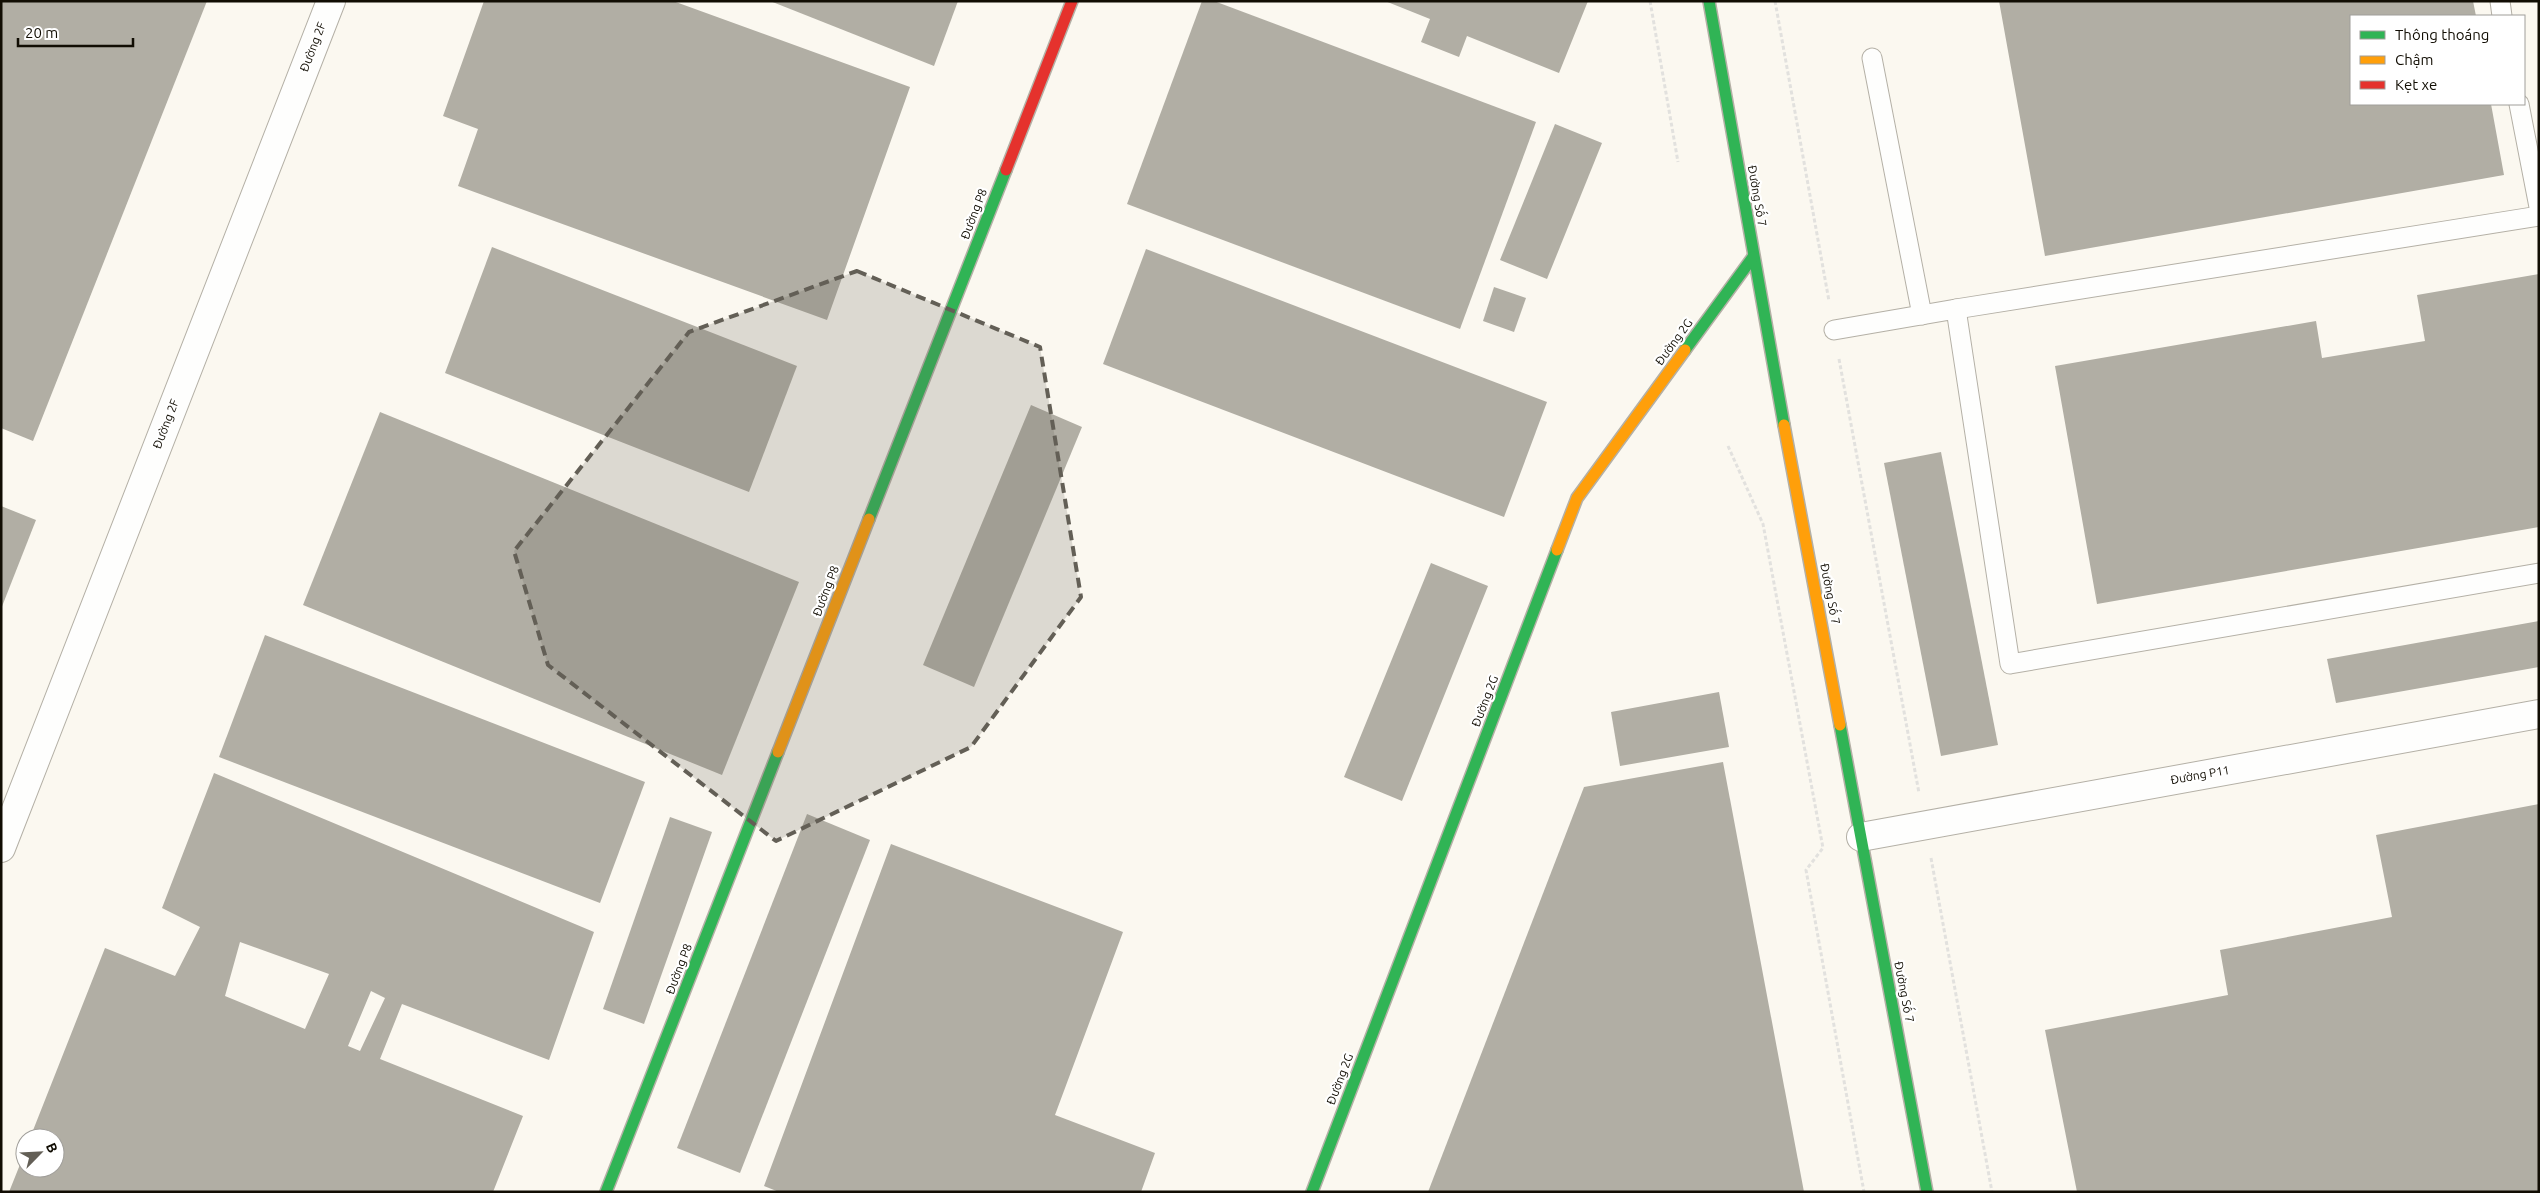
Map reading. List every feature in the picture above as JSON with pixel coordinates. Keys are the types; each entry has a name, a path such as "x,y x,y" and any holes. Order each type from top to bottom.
{"street":[{"name":"Đường 2F","path":"1,848 331,1"},
{"name":"Đường P8","path":"606,1192 1072,1"},
{"name":"Đường Số 7","path":"1709,1 1753,258 1927,1192"},
{"name":"Đường 2G","path":"1312,1192 1578,498 1753,258"},
{"name":"Đường P11","path":"1861,837 2539,714"}],"lane":[{"path":"2500,1 2502,15"},
{"path":"1872,58 1922,315"},
{"path":"2519,105 2539,206"},
{"path":"1834,330 2539,216"},
{"path":"1956,309 2010,664 2539,573"}],"path":[{"path":"1650,1 1678,162"},
{"path":"1775,1 1992,1192"},
{"path":"1728,446 1763,524 1823,848 1806,870 1864,1192"}],"highlighted area":[{"path":"857,271 1040,347 1081,597 971,747 776,841 548,665 514,551 689,332"}],"building":[{"path":"1,1 207,1 33,441 1,428"},
{"path":"484,1 673,1 910,87 827,320 458,186 478,129 443,116"},
{"path":"770,1 958,1 934,66"},
{"path":"1202,1 1214,1 1536,122 1460,329 1127,204"},
{"path":"1385,1 1588,1 1559,73 1467,36 1459,57 1421,42 1430,19"},
{"path":"1999,1 2473,1 2476,15 2350,15 2350,105 2491,105 2504,175 2045,256"},
{"path":"1555,124 1602,143 1547,279 1500,260"},
{"path":"492,247 797,366 749,492 445,373"},
{"path":"1146,249 1547,402 1504,517 1103,364"},
{"path":"2539,274 2539,527 2097,604 2055,366 2316,321 2322,358 2425,341 2417,295"},
{"path":"1494,287 1526,298 1514,332 1483,321"},
{"path":"1031,405 1082,427 974,687 923,665"},
{"path":"380,412 799,582 722,775 303,605"},
{"path":"1941,452 1998,745 1941,756 1884,463"},
{"path":"1,506 36,520 1,609"},
{"path":"1431,563 1488,586 1402,801 1344,777"},
{"path":"2539,621 2539,667 2336,703 2327,659"},
{"path":"265,635 645,782 600,903 219,757"},
{"path":"1719,692 1729,747 1620,766 1611,712"},
{"path":"1723,762 1804,1192 1428,1192 1584,787"},
{"path":"214,773 594,932 549,1060 402,1004 380,1059 523,1116 493,1192 9,1192 15,1177 65,1178 65,1128 34,1128 105,948 175,976 200,927 162,908","holes":["240,942 329,974 305,1029 225,996","371,991 385,998 360,1051 348,1046"]},
{"path":"2539,804 2539,1192 2077,1192 2045,1030 2228,995 2220,950 2392,917 2376,835"},
{"path":"807,814 870,840 740,1173 677,1148"},
{"path":"670,817 712,832 644,1024 603,1009"},
{"path":"891,844 1123,932 1055,1115 1155,1153 1141,1192 779,1192 764,1186"}],"traffic: fast":[{"path":"1709,1 1784,425"},
{"path":"869,519 1006,170"},
{"path":"1685,350 1753,257"},
{"path":"1312,1192 1557,550"},
{"path":"1840,725 1927,1192"},
{"path":"606,1192 778,752"}],"traffic: slow":[{"path":"1557,550 1577,498 1685,350"},
{"path":"1784,425 1840,725"},
{"path":"778,752 869,519"}],"traffic: jam":[{"path":"1006,170 1072,1"}]}
